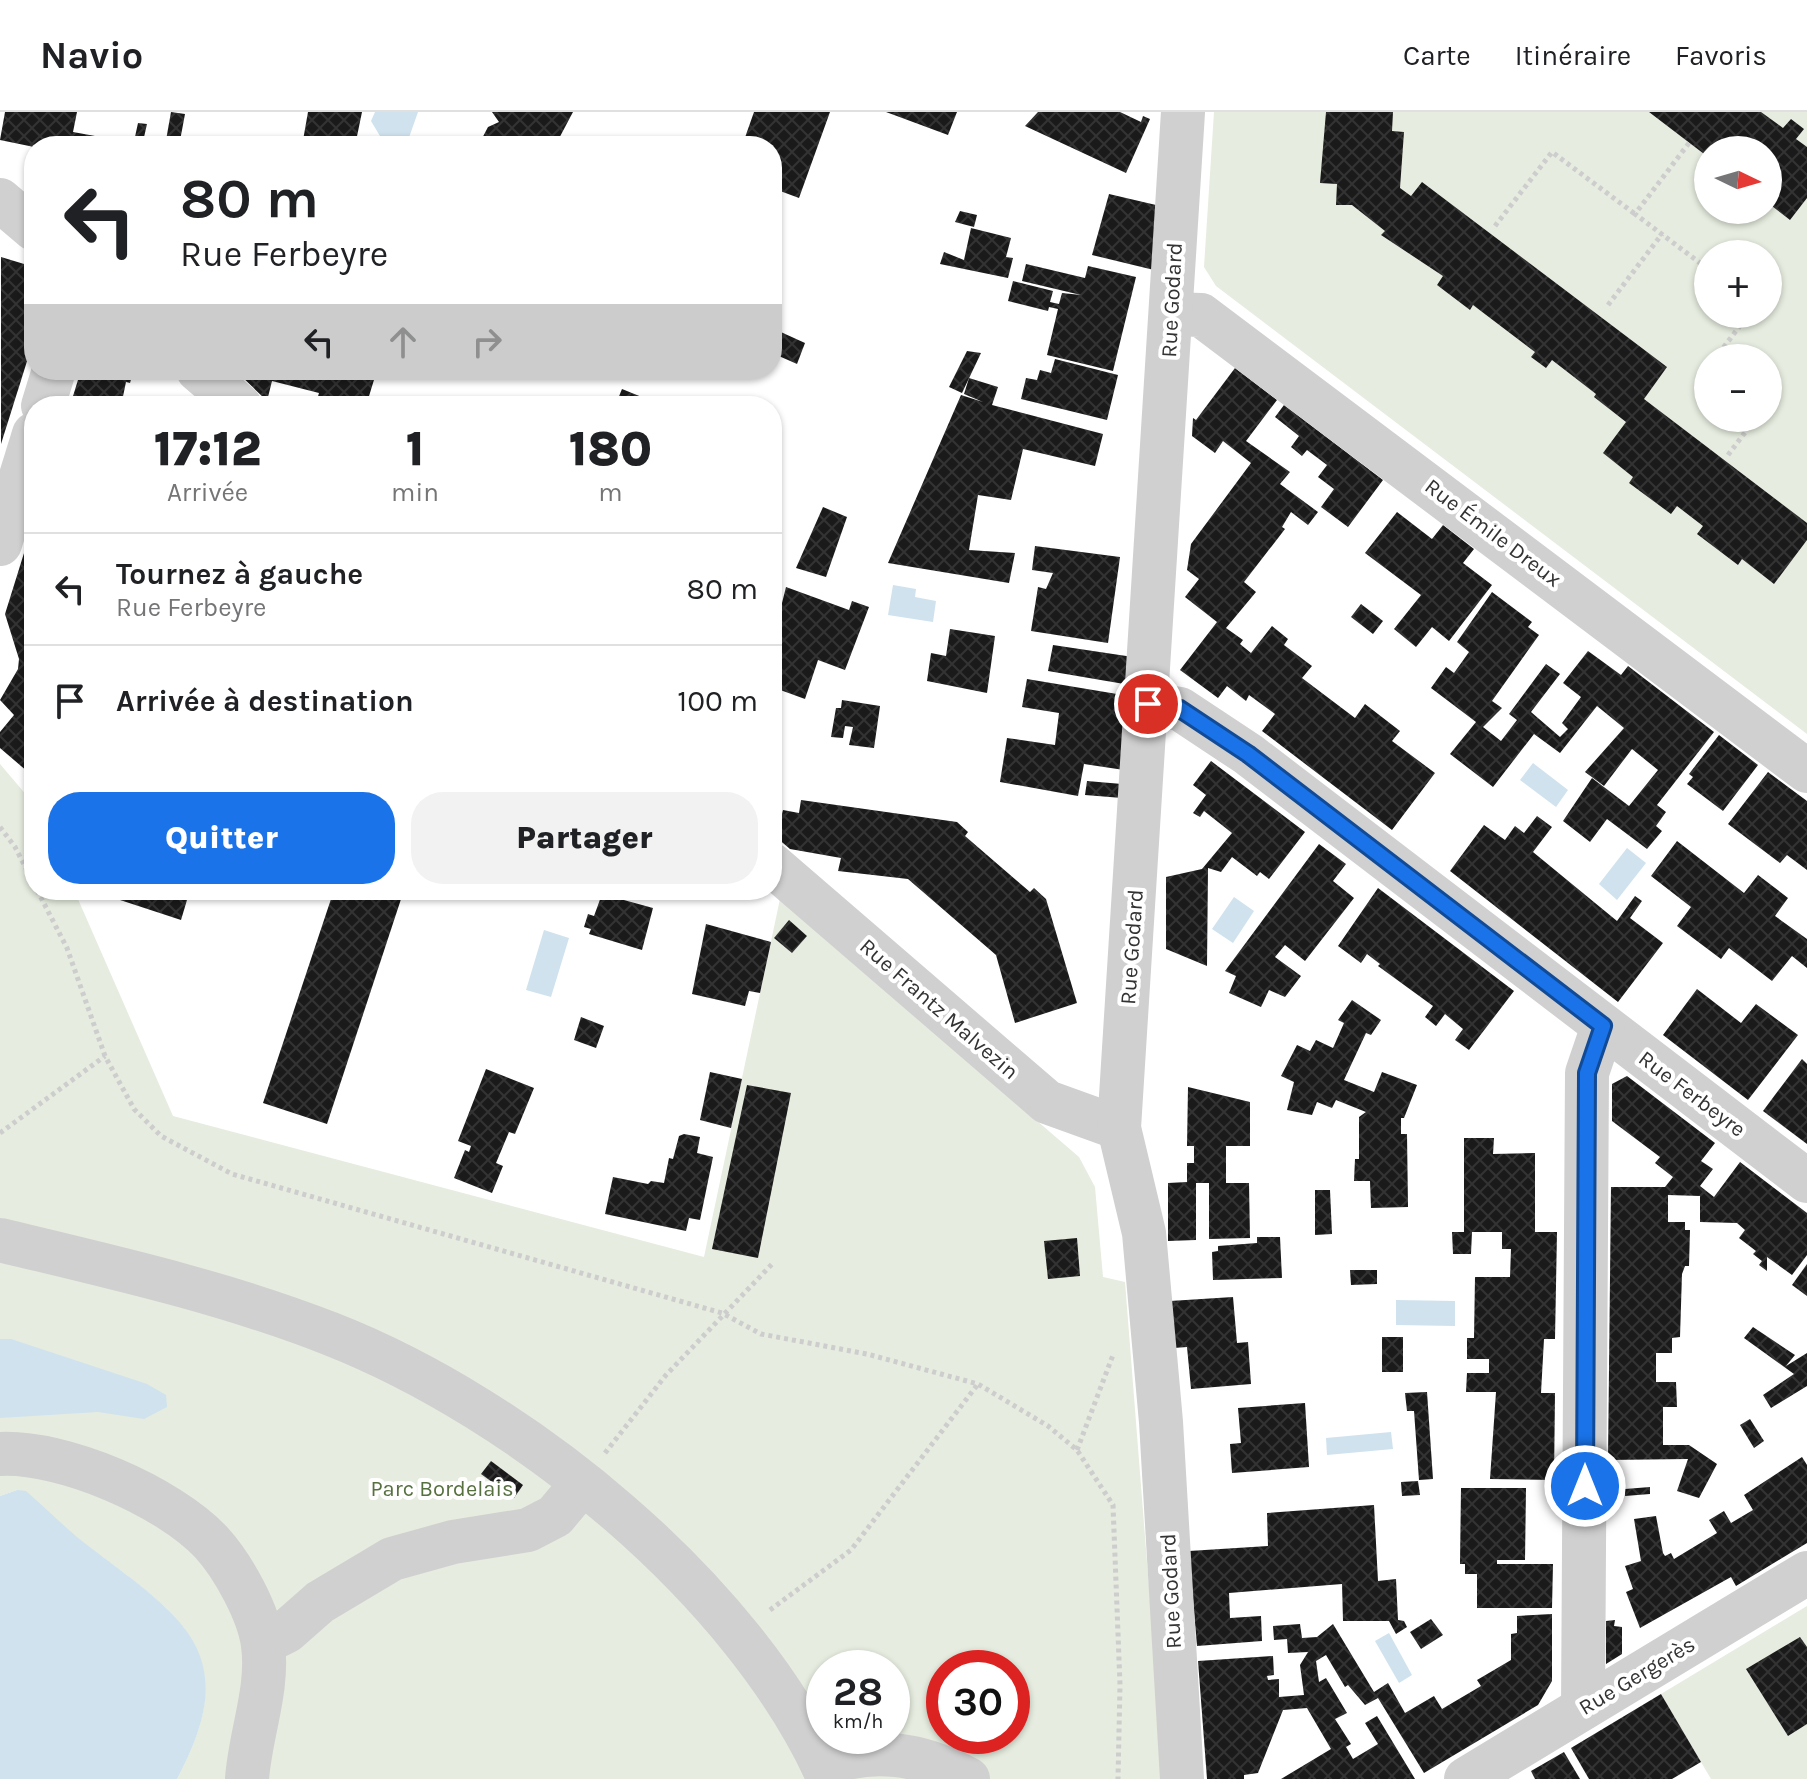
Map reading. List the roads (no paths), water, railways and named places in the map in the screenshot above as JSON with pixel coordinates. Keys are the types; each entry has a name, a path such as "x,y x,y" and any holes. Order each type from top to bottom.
{"street":[{"name":"Rue Godard","path":"1182,1779 1161,1422 1144,1233 1119,1128 1183,112"},
{"path":"0,200 24,220"},
{"name":"Rue Émile Dreux","path":"1171,314 1201,315 1807,771"},
{"path":"210,380 228,396"},
{"path":"0,544 24,466"},
{"name":"Rue Ferbeyre","path":"1148,704 1180,709 1248,754 1807,1181"},
{"name":"Rue Frantz Malvezin","path":"782,874 1047,1102 1119,1128"},
{"path":"1583,1708 1587,1073 1603,1026"},
{"path":"0,1240 215,1293 333,1334 463,1398 581,1485 666,1555 738,1631 775,1683 826,1772 846,1756 872,1752 901,1755 951,1770 968,1779"},
{"path":"0,1454 68,1463 148,1496 211,1542 249,1600 263,1643 265,1672 247,1779"},
{"path":"263,1643 287,1631 320,1602 392,1559 453,1542 528,1530 555,1516 581,1485"},
{"name":"Rue Gergerès","path":"1466,1779 1807,1573"}],"water":[{"path":"375,112 418,112 410,136 380,136 371,121"},
{"path":"893,585 916,589 915,597 936,601 933,622 888,615"},
{"path":"1533,763 1568,790 1556,807 1520,780"},
{"path":"1627,848 1646,863 1617,900 1599,884"},
{"path":"1234,897 1254,911 1233,943 1212,929"},
{"path":"544,930 569,938 551,997 526,990"},
{"path":"1396,1300 1455,1301 1455,1326 1396,1325"},
{"path":"0,1339 11,1339 147,1384 166,1395 167,1407 144,1419 98,1412 0,1418"},
{"path":"1391,1432 1393,1449 1327,1455 1326,1438"},
{"path":"17,1490 26,1491 83,1541 154,1596 177,1619 194,1643 204,1670 205,1700 196,1736 177,1779 0,1779 0,1496"},
{"path":"1389,1633 1412,1675 1399,1683 1375,1641"}],"park label":[{"name":"Parc Bordelais","path":"442,1489"}]}
